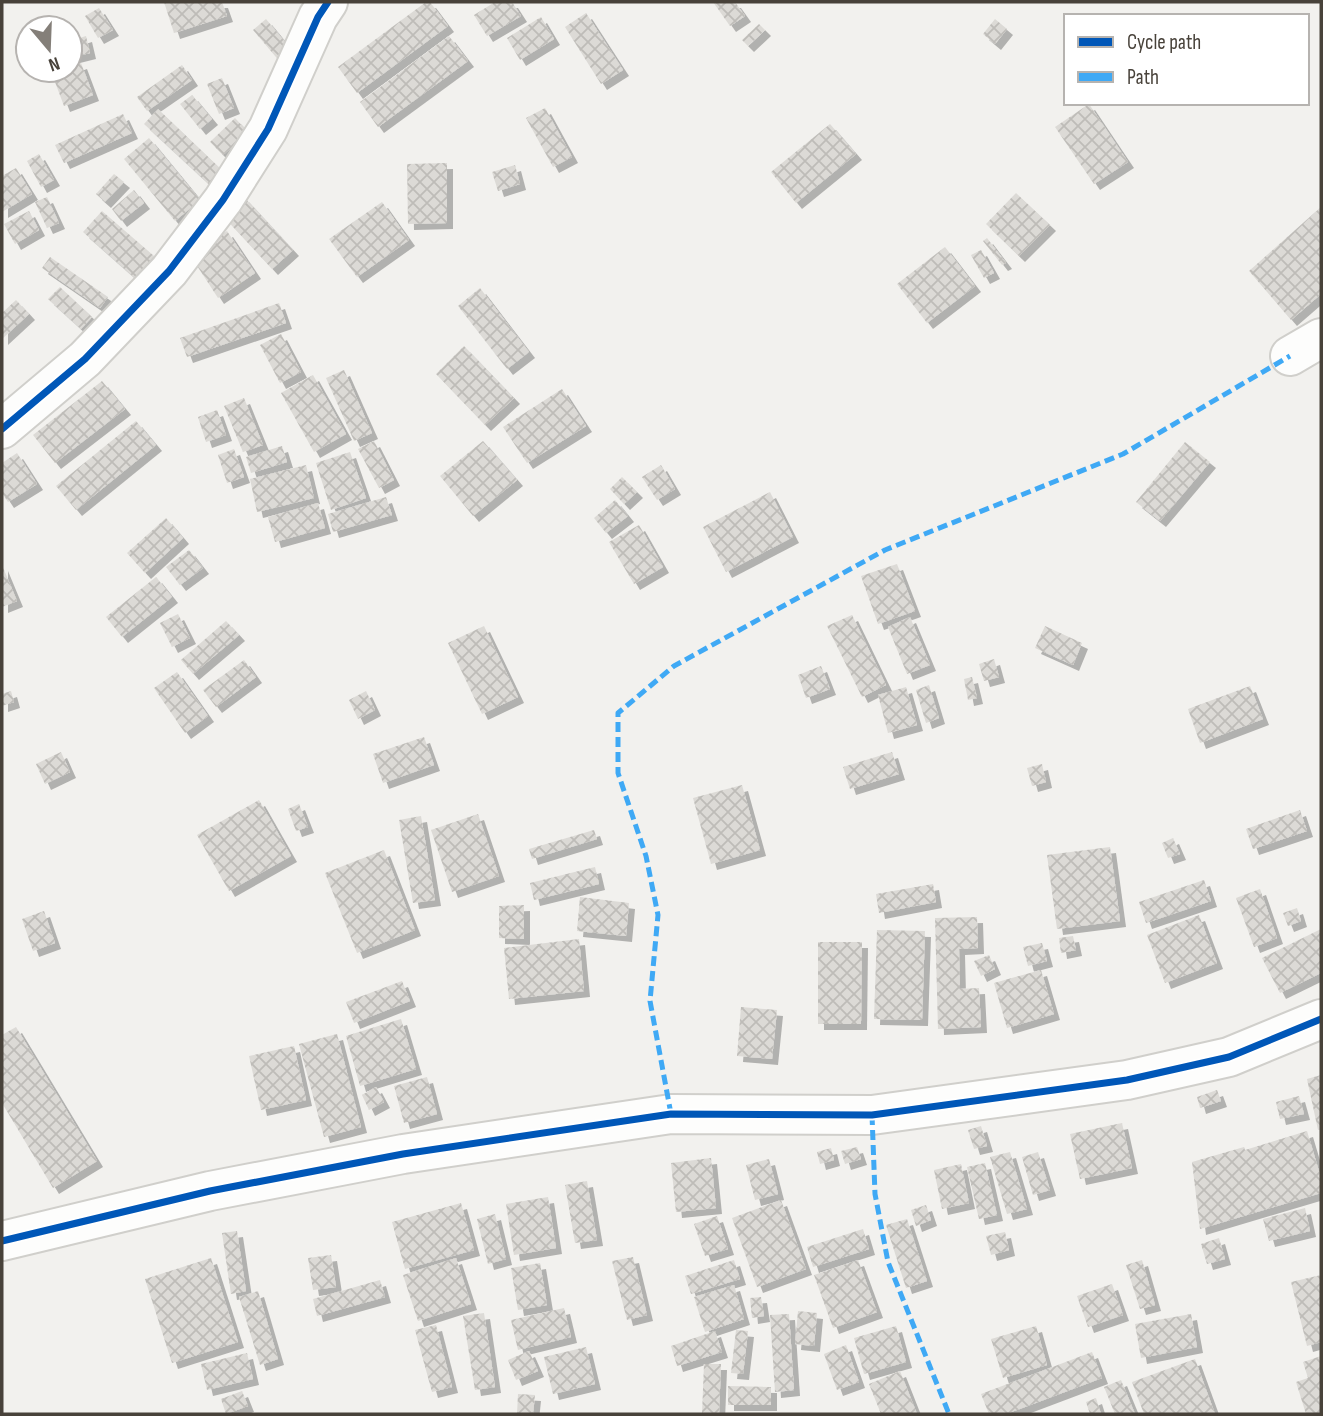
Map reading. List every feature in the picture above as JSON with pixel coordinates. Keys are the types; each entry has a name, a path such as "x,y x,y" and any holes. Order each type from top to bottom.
{"street":[{"path":"2,429 85,359 169,271 215,210 268,129 318,17 328,2"},
{"path":"2,1241 210,1191 403,1154 671,1114 872,1115 1126,1080 1229,1057 1321,1019"}],"building":[{"path":"164,2 222,2 227,16 174,33"},
{"path":"426,2 430,2 448,26 357,93 338,67"},
{"path":"495,2 512,2 521,16 487,36 474,15"},
{"path":"713,2 735,2 745,16 730,26"},
{"path":"99,8 113,30 98,38 85,16"},
{"path":"586,13 623,70 601,84 565,27"},
{"path":"541,17 554,39 520,60 507,38"},
{"path":"266,19 294,53 281,63 253,30"},
{"path":"995,19 1007,29 995,44 983,34"},
{"path":"759,24 765,30 748,46 742,40"},
{"path":"449,36 468,61 378,127 360,102"},
{"path":"84,37 90,53 84,54"},
{"path":"182,65 192,80 147,111 137,97"},
{"path":"84,71 93,95 64,106 56,84 84,84"},
{"path":"222,78 234,108 219,114 207,84"},
{"path":"192,95 212,119 200,129 180,104"},
{"path":"1090,105 1128,162 1094,184 1055,127"},
{"path":"545,108 572,157 553,167 526,118"},
{"path":"158,109 225,173 212,187 144,124"},
{"path":"123,114 132,133 64,163 55,145"},
{"path":"235,118 248,132 223,155 210,142"},
{"path":"830,124 856,154 796,203 771,172"},
{"path":"149,138 200,200 175,221 124,159"},
{"path":"39,154 54,180 41,187 27,161"},
{"path":"447,163 447,223 408,224 407,164"},
{"path":"515,165 520,184 498,191 492,172"},
{"path":"16,168 32,194 2,212 2,176"},
{"path":"114,174 124,182 105,202 96,194"},
{"path":"134,190 144,203 121,221 112,209"},
{"path":"1016,193 1050,225 1019,256 986,224"},
{"path":"243,196 293,250 272,269 222,215"},
{"path":"47,197 59,223 47,228 35,202"},
{"path":"382,202 409,240 357,277 329,239"},
{"path":"1321,207 1321,294 1291,320 1249,271"},
{"path":"29,211 39,230 15,244 4,224"},
{"path":"102,211 154,256 135,278 83,232"},
{"path":"227,231 255,273 218,298 190,255"},
{"path":"987,238 1006,263 1002,265 983,241"},
{"path":"945,247 975,286 927,323 897,284"},
{"path":"981,250 994,273 984,278 971,255"},
{"path":"50,257 108,297 100,308 42,268"},
{"path":"60,287 92,317 81,329 48,299"},
{"path":"480,288 529,352 507,369 458,306"},
{"path":"16,300 29,314 2,339 2,313"},
{"path":"279,303 286,323 187,357 180,338"},
{"path":"281,334 301,372 280,383 260,345"},
{"path":"464,346 514,398 485,425 436,374"},
{"path":"344,370 372,433 354,441 326,378"},
{"path":"313,375 346,434 314,452 281,393"},
{"path":"102,381 125,409 55,463 33,435"},
{"path":"562,389 586,426 527,463 503,427"},
{"path":"244,398 263,445 243,452 224,406"},
{"path":"217,410 226,435 206,442 198,417"},
{"path":"136,421 156,445 76,510 56,486"},
{"path":"374,441 394,480 379,488 358,449"},
{"path":"483,441 517,480 473,516 440,476"},
{"path":"1185,442 1210,462 1160,521 1136,502"},
{"path":"282,446 287,462 251,473 246,457"},
{"path":"234,449 244,477 227,483 218,455"},
{"path":"350,452 366,498 331,510 316,463"},
{"path":"17,453 37,484 8,502 2,493 2,463"},
{"path":"306,465 314,498 257,512 250,479"},
{"path":"661,465 675,489 657,500 642,477"},
{"path":"622,477 637,492 624,504 610,489"},
{"path":"770,492 793,537 726,572 703,527"},
{"path":"386,497 392,515 333,532 328,514"},
{"path":"615,500 628,516 606,533 594,518"},
{"path":"318,503 325,528 275,542 268,517"},
{"path":"166,518 183,538 145,573 127,553"},
{"path":"639,525 663,567 634,584 609,542"},
{"path":"189,550 203,568 180,585 166,567"},
{"path":"897,564 915,611 878,624 861,576"},
{"path":"2,565 17,601 2,607"},
{"path":"156,577 172,597 122,637 106,617"},
{"path":"178,614 190,638 172,647 160,623"},
{"path":"852,615 886,685 862,697 827,626"},
{"path":"910,617 930,665 907,674 888,627"},
{"path":"226,621 239,635 193,674 181,660"},
{"path":"484,626 518,697 482,714 448,643"},
{"path":"1045,626 1082,643 1073,665 1035,648"},
{"path":"994,659 999,677 984,681 979,664"},
{"path":"244,660 256,677 216,707 203,690"},
{"path":"821,666 830,689 806,698 798,675"},
{"path":"177,672 208,716 185,733 154,688"},
{"path":"972,677 977,698 968,700 964,679"},
{"path":"929,685 939,718 926,723 916,690"},
{"path":"1250,686 1263,719 1200,743 1188,709"},
{"path":"906,687 917,725 888,733 878,695"},
{"path":"11,691 14,702 2,706 2,694"},
{"path":"366,691 375,710 358,719 349,700"},
{"path":"424,737 434,765 383,783 373,754"},
{"path":"61,752 70,772 45,784 36,764"},
{"path":"892,752 899,774 850,789 843,767"},
{"path":"1042,764 1046,782 1032,786 1027,768"},
{"path":"742,785 760,850 711,864 693,798"},
{"path":"259,800 291,856 229,891 197,835"},
{"path":"299,804 308,827 296,831 288,809"},
{"path":"1300,810 1307,831 1253,849 1246,829"},
{"path":"478,814 499,876 452,892 431,830"},
{"path":"421,816 435,900 413,903 399,820"},
{"path":"594,830 597,839 532,859 529,849"},
{"path":"1173,838 1180,854 1168,858 1162,843"},
{"path":"1110,847 1120,921 1057,929 1047,855"},
{"path":"384,850 415,930 357,953 325,873"},
{"path":"595,867 599,884 534,900 530,883"},
{"path":"1204,880 1211,901 1146,923 1139,902"},
{"path":"933,884 936,902 879,913 876,894"},
{"path":"1260,889 1277,938 1254,947 1236,898"},
{"path":"580,897 629,903 626,936 577,931"},
{"path":"524,905 524,939 499,938 499,906"},
{"path":"1297,908 1301,921 1288,926 1283,913"},
{"path":"44,911 55,943 33,951 22,919"},
{"path":"1199,915 1217,963 1165,983 1147,935"},
{"path":"977,917 978,948 959,949 960,989 979,988 981,1027 938,1029 935,918"},
{"path":"1321,929 1321,973 1280,993 1262,958"},
{"path":"877,930 925,931 922,1020 874,1019"},
{"path":"1073,936 1076,950 1061,953 1059,938"},
{"path":"579,939 584,991 509,999 504,948"},
{"path":"818,942 862,942 861,1024 818,1024"},
{"path":"1042,943 1047,961 1028,966 1023,947"},
{"path":"989,955 995,969 981,976 974,961"},
{"path":"1041,970 1054,1014 1007,1028 994,983"},
{"path":"402,981 410,1001 354,1023 346,1002"},
{"path":"741,1007 777,1010 772,1059 737,1056"},
{"path":"401,1019 416,1069 360,1086 346,1036"},
{"path":"16,1027 97,1161 53,1188 2,1103 2,1035"},
{"path":"337,1034 361,1127 324,1137 299,1044"},
{"path":"294,1046 306,1100 261,1110 249,1056"},
{"path":"1321,1075 1321,1129 1318,1130 1307,1079"},
{"path":"427,1077 437,1114 404,1123 394,1086"},
{"path":"376,1087 384,1102 369,1110 362,1095"},
{"path":"1217,1090 1221,1101 1200,1108 1197,1097"},
{"path":"1299,1096 1304,1114 1280,1119 1276,1102"},
{"path":"1122,1123 1132,1168 1080,1179 1070,1134"},
{"path":"981,1126 987,1146 974,1149 968,1130"},
{"path":"1307,1131 1321,1178 1321,1193 1200,1229 1192,1162 1244,1147 1245,1150"},
{"path":"857,1147 861,1159 845,1164 841,1151"},
{"path":"831,1148 834,1160 820,1164 817,1152"},
{"path":"1010,1152 1027,1209 1007,1214 990,1157"},
{"path":"1038,1152 1050,1190 1033,1195 1022,1157"},
{"path":"711,1158 716,1208 676,1212 671,1163"},
{"path":"769,1159 778,1194 755,1200 746,1165"},
{"path":"985,1163 997,1215 979,1219 967,1167"},
{"path":"961,1164 969,1203 942,1209 934,1170"},
{"path":"587,1181 597,1240 575,1243 565,1185"},
{"path":"548,1197 556,1248 514,1255 506,1204"},
{"path":"781,1200 806,1269 757,1287 732,1218"},
{"path":"461,1203 474,1250 405,1269 392,1222"},
{"path":"926,1205 931,1220 916,1226 911,1210"},
{"path":"1305,1208 1310,1231 1269,1241 1263,1219"},
{"path":"495,1214 506,1259 488,1264 477,1219"},
{"path":"717,1216 728,1249 705,1256 694,1224"},
{"path":"907,1219 927,1281 906,1288 886,1225"},
{"path":"863,1229 869,1249 813,1267 807,1247"},
{"path":"237,1231 246,1291 231,1294 222,1233"},
{"path":"1005,1232 1009,1250 991,1255 986,1236"},
{"path":"1219,1238 1225,1259 1207,1264 1201,1244"},
{"path":"331,1255 336,1287 313,1290 308,1258"},
{"path":"633,1257 647,1315 627,1320 612,1261"},
{"path":"211,1258 238,1342 172,1363 145,1279"},
{"path":"456,1258 471,1304 418,1321 403,1275"},
{"path":"734,1260 740,1279 691,1294 685,1276"},
{"path":"858,1260 877,1312 833,1328 814,1275"},
{"path":"1142,1260 1155,1305 1140,1309 1126,1265"},
{"path":"540,1263 547,1305 518,1310 511,1268"},
{"path":"1321,1275 1321,1342 1307,1346 1291,1282"},
{"path":"380,1280 385,1297 317,1316 313,1299"},
{"path":"1112,1284 1123,1315 1088,1327 1077,1296"},
{"path":"734,1285 744,1319 705,1332 694,1297"},
{"path":"258,1291 278,1359 260,1365 239,1297"},
{"path":"761,1297 764,1316 752,1318 750,1298"},
{"path":"564,1308 571,1337 518,1350 511,1320"},
{"path":"798,1311 817,1313 814,1346 795,1344"},
{"path":"484,1313 495,1387 475,1390 463,1316"},
{"path":"789,1314 794,1390 775,1392 770,1315"},
{"path":"1191,1314 1197,1347 1141,1358 1135,1324"},
{"path":"436,1325 452,1387 432,1392 415,1330"},
{"path":"896,1326 906,1362 864,1374 854,1338"},
{"path":"1036,1326 1047,1365 1003,1378 991,1339"},
{"path":"736,1330 748,1331 743,1374 731,1373"},
{"path":"715,1331 722,1352 677,1366 671,1346"},
{"path":"846,1345 859,1382 837,1390 824,1354"},
{"path":"586,1347 595,1384 553,1394 544,1357"},
{"path":"529,1351 538,1371 516,1380 508,1360"},
{"path":"1092,1352 1102,1378 1006,1414 989,1414 981,1394"},
{"path":"247,1353 253,1379 207,1390 201,1364"},
{"path":"1321,1356 1321,1414 1306,1414 1296,1382 1308,1378 1303,1362"},
{"path":"1195,1359 1215,1414 1144,1414 1132,1382"},
{"path":"704,1364 721,1364 719,1414 702,1414"},
{"path":"900,1371 917,1414 881,1414 869,1384"},
{"path":"1121,1380 1135,1414 1115,1414 1104,1387"},
{"path":"728,1386 771,1387 771,1405 728,1405"},
{"path":"242,1391 248,1406 226,1414 221,1399"},
{"path":"518,1394 535,1395 533,1414 517,1414"},
{"path":"1096,1398 1101,1414 1090,1414 1086,1402"}],"marked path":[{"path":"671,1114 650,1001 658,915 646,856 618,773 618,713 674,666 885,550 1123,454 1290,356"},
{"path":"872,1115 875,1194 888,1262 949,1414"}],"cycle path":[{"path":"2,429 85,359 169,271 223,200 268,129 318,17 328,2"},
{"path":"2,1241 210,1191 403,1154 671,1114 872,1115 1127,1080 1229,1057 1321,1019"}]}
